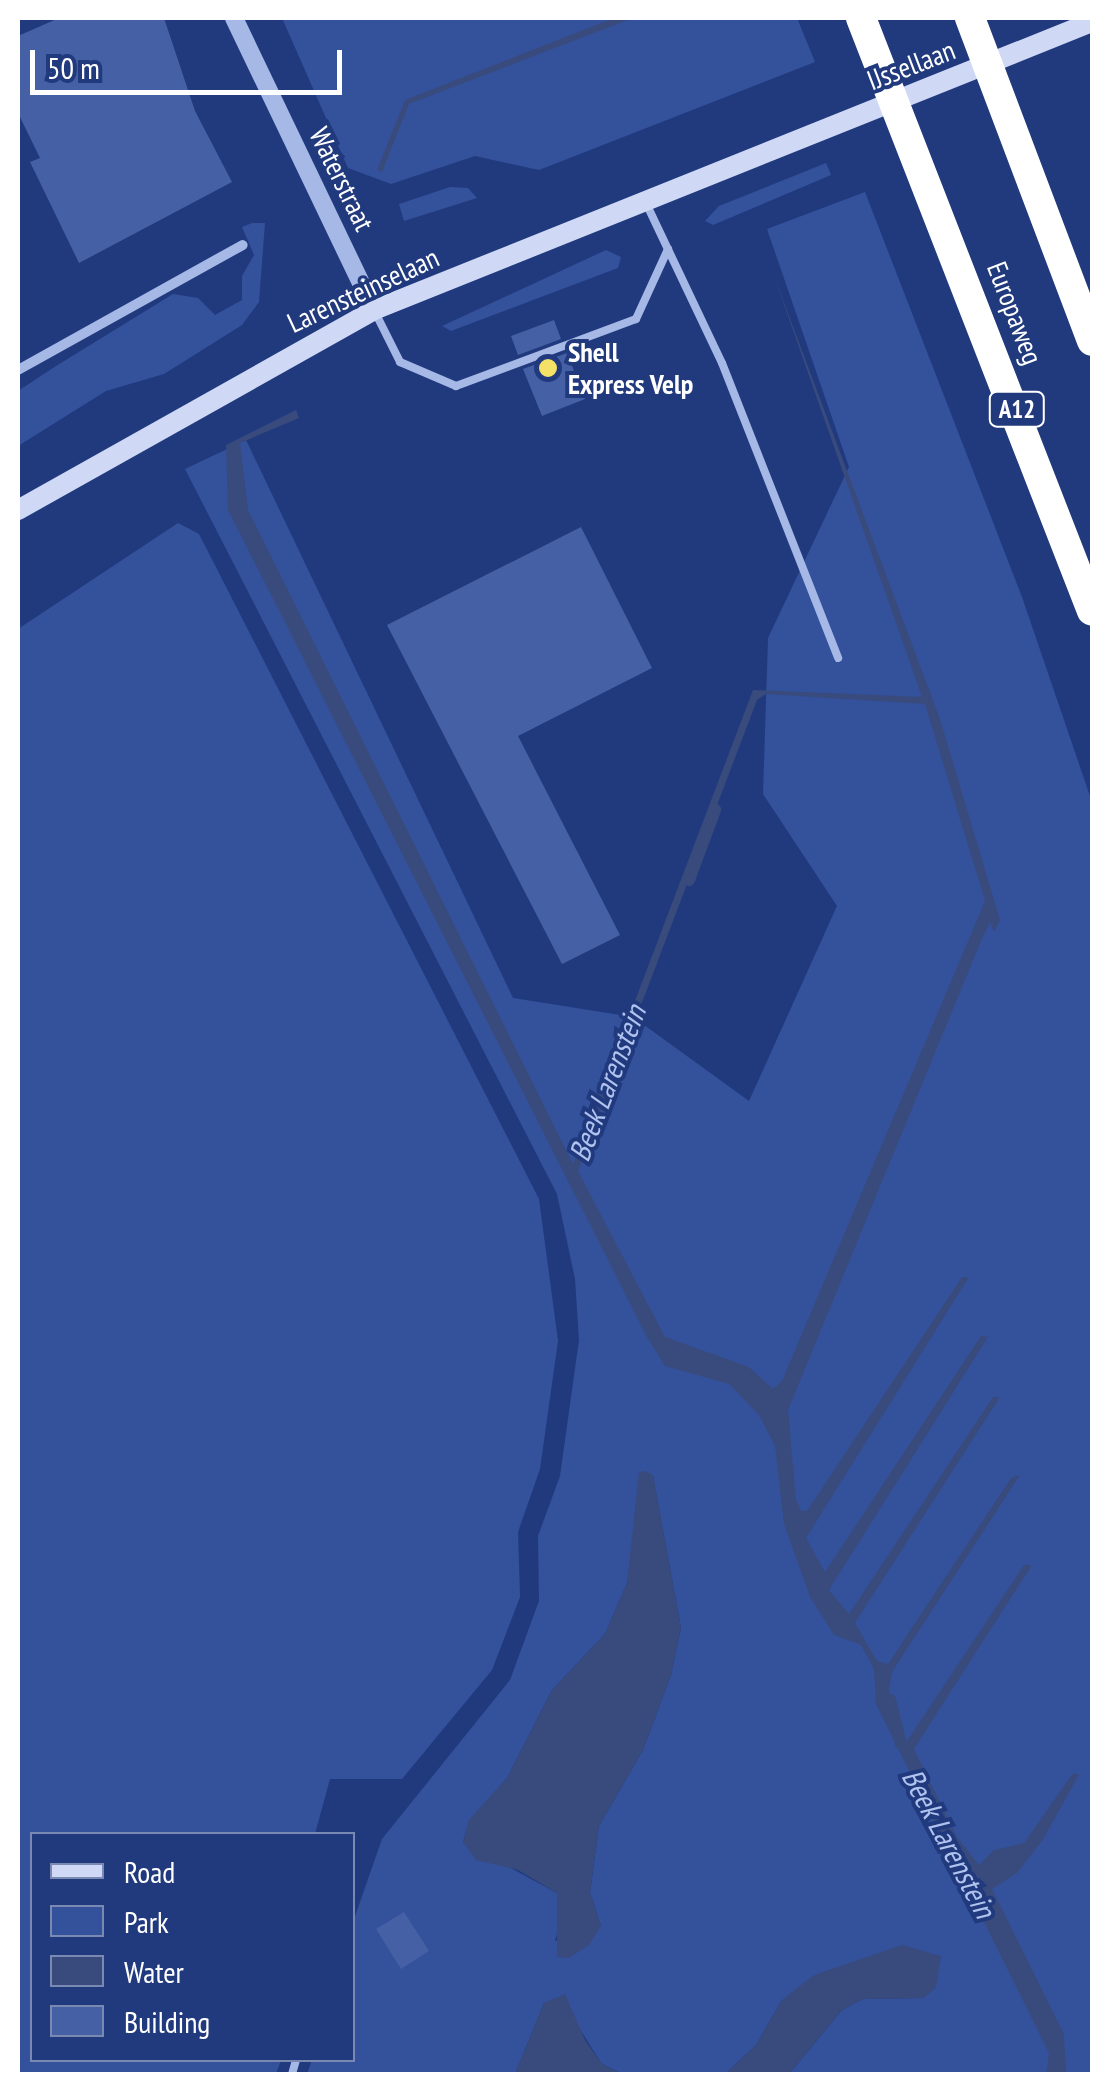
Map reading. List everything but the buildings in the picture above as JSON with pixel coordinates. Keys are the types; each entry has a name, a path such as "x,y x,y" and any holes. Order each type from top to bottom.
{"highway":[{"name":"Europaweg","path":"861,18 940,207 1092,611"},
{"path":"970,18 1092,341"}],"main road":[{"name":"IJssellaan","path":"750,160 1092,22"},
{"name":"Larensteinselaan","path":"18,510 374,310 750,160"}],"street":[{"name":"Waterstraat","path":"234,18 374,310"},
{"path":"18,370 243,245"}],"lane":[{"path":"646,203 722,363 838,658"},
{"path":"374,310 400,362 456,386 636,319 668,250"}],"green space":[{"path":"282,18 797,18 815,62 539,170 475,156 391,184 348,168"},
{"path":"826,163 831,175 713,225 705,221 719,206"},
{"path":"450,187 468,188 477,198 404,221 399,204"},
{"path":"865,192 1022,597 1092,802 1092,2074 789,2074 842,2010 863,1999 923,1998 935,1988 782,2000 756,2045 725,2074 622,2074 601,2063 570,2013 544,2003 515,2074 307,2074 311,2062 355,2062 355,1916 382,1839 510,1680 539,1601 538,1536 560,1476 579,1340 575,1279 557,1194 185,469 246,440 513,998 633,1017 749,1101 837,906 763,794 768,638 849,467 767,229","holes":["653,1476 681,1628 671,1675 643,1750 599,1826 590,1892 601,1926 555,1941 561,1920 557,1893 463,1842 469,1821 507,1778 552,1690 605,1634 627,1583"]},
{"path":"265,223 259,302 242,325 164,374 106,391 18,446 18,391 56,366 173,294 198,298 215,315 242,300 242,276 254,255 242,227"},
{"path":"606,250 621,257 618,268 451,331 442,326"},
{"path":"178,523 199,534 539,1199 558,1341 540,1469 518,1532 520,1597 492,1670 402,1779 330,1779 316,1832 30,1832 30,2062 280,2062 276,2074 18,2074 18,629"}],"water":[{"path":"614,18 633,18 409,104 382,172 377,170 405,100"},
{"path":"774,276 940,719 1000,920 994,932 990,922 981,941 788,1410 796,1499 801,1511 807,1511 962,1277 969,1277 806,1538 825,1572 981,1336 988,1337 829,1590 849,1614 993,1397 1000,1397 855,1623 877,1661 888,1664 1011,1478 1020,1475 892,1672 889,1689 896,1726 907,1741 1024,1565 1032,1565 914,1749 957,1837 979,1865 994,1850 1024,1843 1073,1773 1079,1775 1042,1841 1017,1873 992,1889 1064,2034 1066,2074 1046,2074 1049,2053 876,1704 874,1669 861,1645 834,1635 810,1597 784,1524 775,1446 759,1415 729,1384 665,1366 647,1337 228,510 226,445 296,410 299,418 240,443 248,510 573,1164 753,690 922,697","holes":["766,694 925,704 985,901 782,1381 773,1389 749,1367 665,1337 578,1171 757,700"]},
{"path":"639,1472 653,1475 681,1628 671,1675 643,1750 599,1826 590,1892 601,1926 589,1945 569,1958 557,1957 557,1893 518,1870 476,1860 463,1842 469,1820 507,1778 552,1690 605,1634 627,1583"},
{"path":"902,1945 941,1956 936,1987 924,1998 863,1999 842,2010 789,2074 725,2074 756,2045 782,2000 814,1975"},
{"path":"565,1994 585,2040 601,2063 622,2074 515,2074 544,2003"}],"waterway":[{"name":"Beek Larenstein","path":"689,880 715,810"},
{"name":"Beek Larenstein","path":"890,1700 901,1744"}],"place":[{"name":"Shell Express Velp","path":"548,368"}]}
